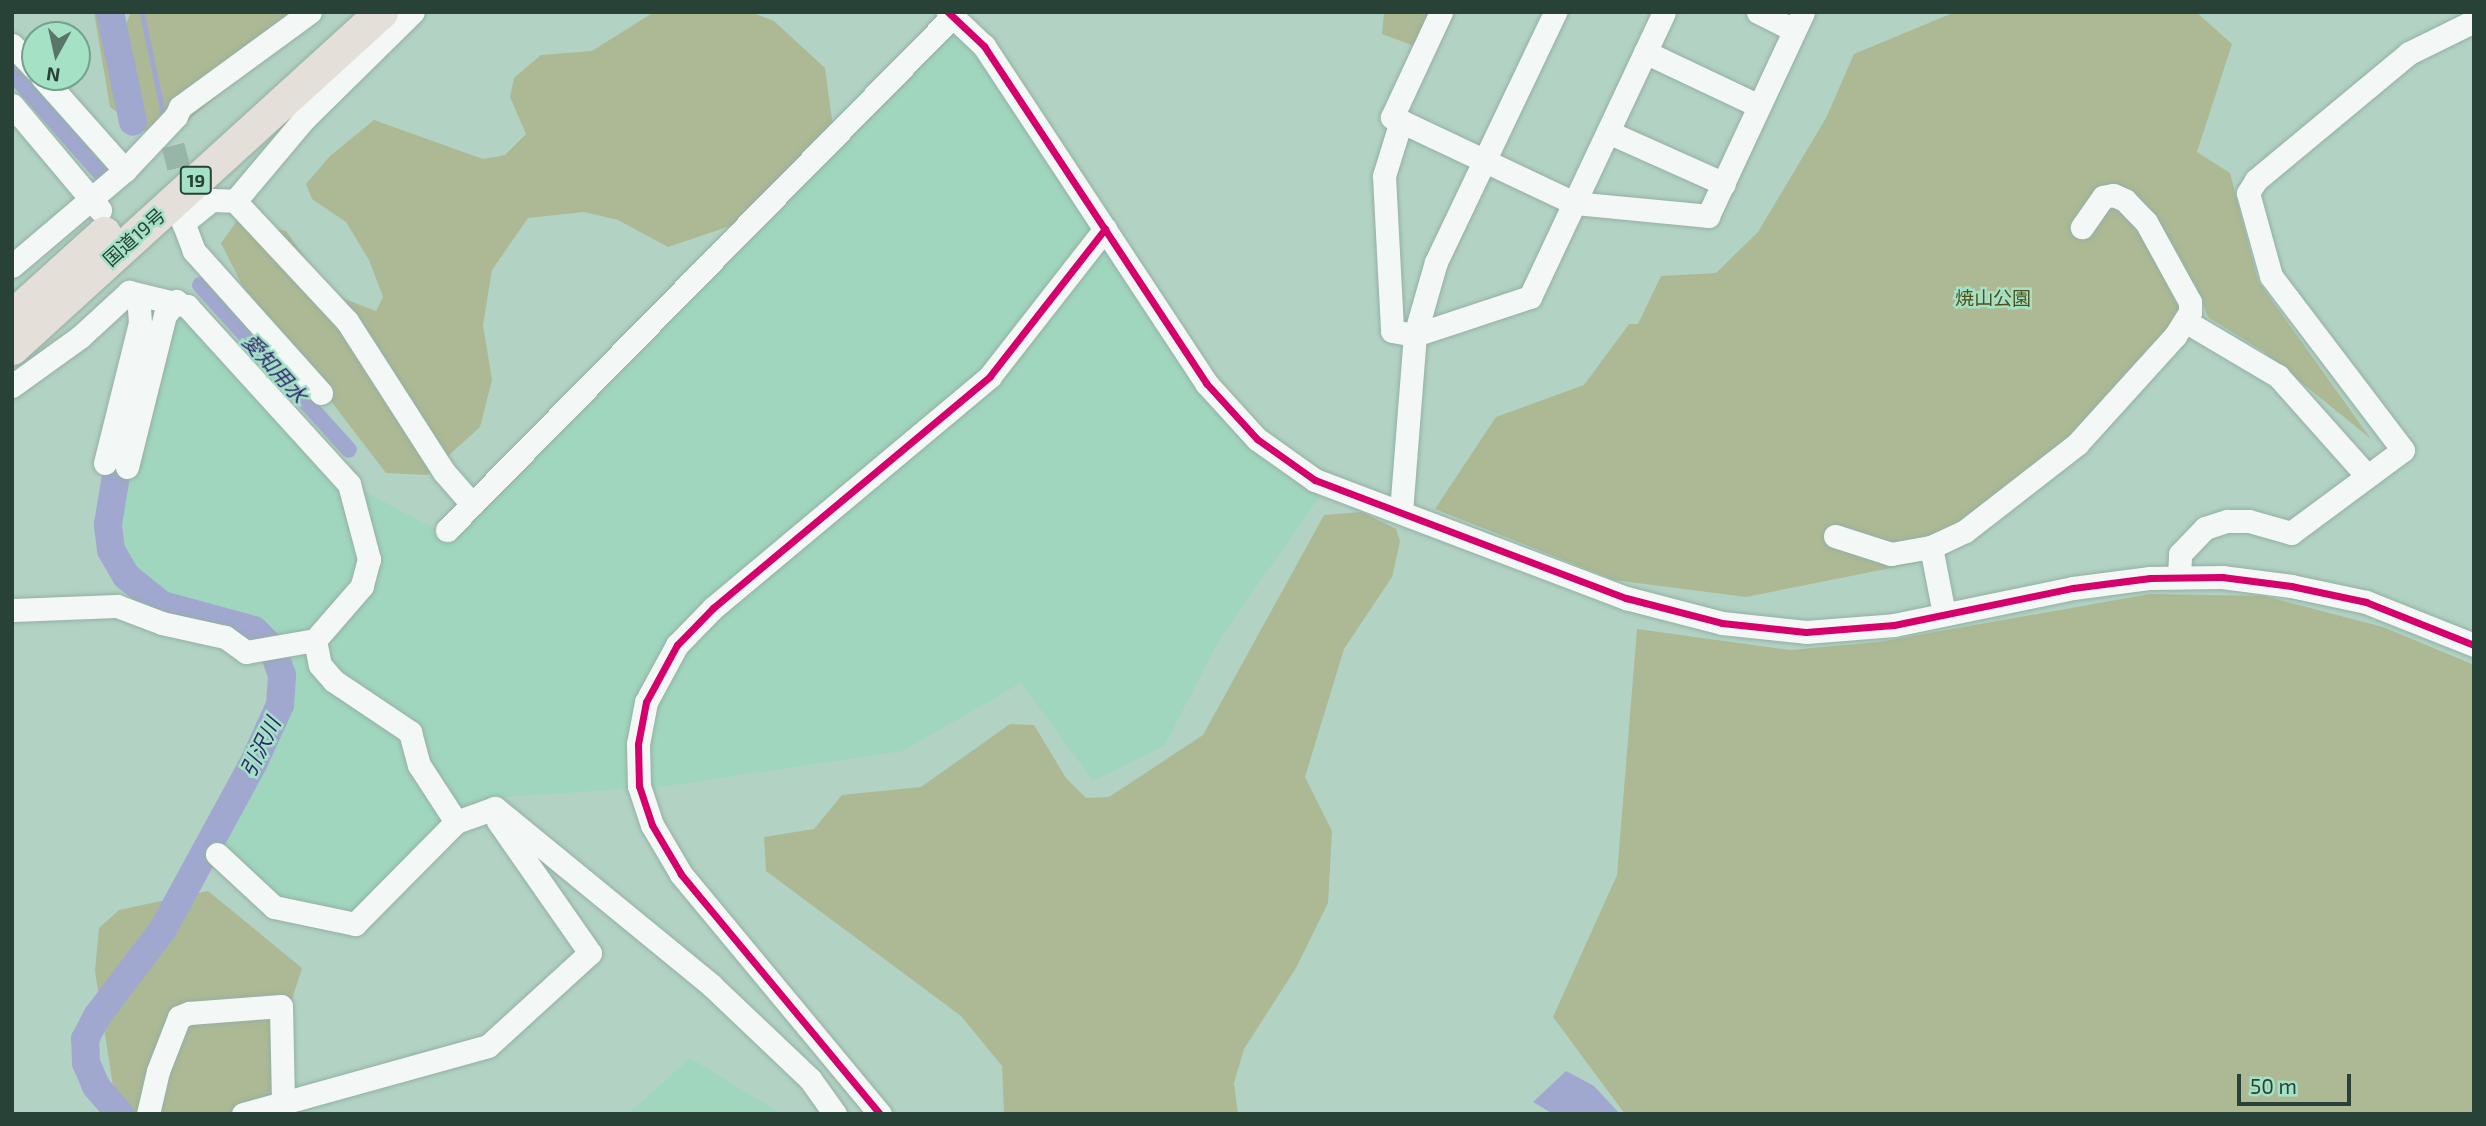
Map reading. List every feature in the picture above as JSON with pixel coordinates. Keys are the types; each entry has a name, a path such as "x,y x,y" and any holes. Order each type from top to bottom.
{"highway":[{"name":"国道19号","path":"12,316 376,17"},
{"name":"国道19号","path":"16,367 376,17"}],"street":[{"path":"235,201 306,118 376,17 413,12"},
{"path":"1441,12 1392,117 1574,203 1707,216 1799,21 1758,12"},
{"path":"1401,512 1415,335 1436,262 1555,12"},
{"path":"1401,121 1384,176 1392,331 1415,335 1530,297 1664,12"},
{"path":"173,145 176,116 180,107 308,13"},
{"path":"447,530 951,14 984,46 1206,383 1256,439 1315,480 1626,598 1721,623 1806,632 1894,625 2073,588 2179,576 2291,586 2366,602 2474,645"},
{"path":"2179,576 2180,554 2205,528 2227,521 2249,521 2291,533 2403,450 2271,276 2248,193 2256,180 2409,53 2474,21"},
{"path":"1645,52 1759,106"},
{"path":"54,91 125,170"},
{"path":"12,105 96,204"},
{"path":"12,266 96,204 176,116"},
{"path":"1608,132 1724,184"},
{"path":"1835,536 1844,542 1891,554 1931,547 1965,531 2070,451 2185,321 2190,302 2146,222 2125,200 2103,197 2082,227"},
{"path":"321,393 187,237 183,223 190,214 211,200 235,201 346,321 444,472 472,504"},
{"path":"880,1114 681,874 652,825 639,786 638,744 646,702 677,645 713,608 990,376 1105,229"},
{"path":"16,367 79,337 129,286"},
{"path":"12,610 117,607 162,624 225,637 246,652 315,640 362,586 368,571 369,559 349,484 187,306 129,286"},
{"path":"129,286 139,323 116,465 165,315 176,301"},
{"path":"2185,321 2278,376 2367,476"},
{"path":"1931,547 1944,614"},
{"path":"315,640 320,664 334,681 410,732 419,765 456,822"},
{"path":"217,855 274,907 355,924 456,822 495,808 711,985 810,1079 835,1114"},
{"path":"243,1114 284,1099 488,1046 590,953 490,810"},
{"path":"148,1114 178,1017 188,1013 281,1006 284,1099"}],"shaded area":[{"path":"947,30 955,31 973,51 1193,381 1226,423 1246,443 1322,493 1219,640 1165,745 1093,781 1021,683 903,751 667,786 494,798 352,918 277,903 210,847 280,722 287,680 281,652 259,629 244,621 172,602 153,591 131,566 115,532 118,505 163,330 181,307 339,478 447,535"},
{"path":"690,1058 782,1114 628,1114"}],"green space":[{"path":"94,12 108,12 110,29 122,34 131,12 290,12 283,42 175,131 147,133 110,107"},
{"path":"654,12 750,12 774,21 825,68 833,127 745,221 668,247 618,220 584,212 528,218 492,270 483,325 492,380 480,427 427,475 386,473 242,285 221,243 237,221 286,231 331,294 376,311 383,297 369,260 346,222 312,199 306,184 330,156 374,120 483,159 505,155 526,134 510,97 514,78 541,55 592,51"},
{"path":"1384,12 1433,12 1417,47 1382,34"},
{"name":"焼山公園","path":"1955,12 2196,12 2232,44 2197,152 2230,173 2258,281 2371,439 2264,352 2208,317 2194,280 2198,313 2084,450 1956,548 1916,563 1746,597 1614,580 1435,509 1496,417 1584,385 1629,324 1638,324 1661,276 1716,273 1758,232 1826,118 1854,54"},
{"path":"1362,512 1396,529 1400,541 1392,577 1344,649 1305,777 1332,831 1328,903 1296,968 1244,1049 1234,1083 1238,1114 1004,1114 1002,1066 961,1016 766,871 764,837 814,829 842,795 921,787 1010,724 1034,725 1066,778 1086,798 1109,797 1203,735 1324,515"},
{"path":"2150,594 2264,596 2383,627 2474,665 2474,1114 1625,1114 1553,1017 1617,875 1637,629 1790,650 1879,642"},
{"path":"208,891 302,968 287,1015 273,1114 134,1114 113,1086 95,971 99,928 119,910"}],"water":[{"path":"1566,1071 1594,1086 1620,1114 1553,1114 1533,1102"}],"waterway":[{"path":"110,12 133,122"},
{"path":"142,12 163,112"},
{"name":"愛知用水","path":"12,73 102,175"},
{"name":"愛知用水","path":"200,285 349,450"},
{"name":"引沢川","path":"142,356 155,306"},
{"name":"引沢川","path":"120,1114 96,1086 86,1063 85,1039 98,1015 163,929 254,762 280,705 282,675 272,648 254,630 162,605 126,576 111,550 108,524 123,433"}],"tunnel":[{"path":"173,145 188,203"}],"cycle path":[{"path":"948,12 984,46 1206,383 1257,439 1315,480 1626,598 1722,623 1806,632 1894,625 2073,588 2150,578 2222,577 2291,586 2366,602 2474,645"},
{"path":"880,1114 681,874 652,825 639,786 638,744 646,702 677,645 713,608 990,376 1105,229"}]}
